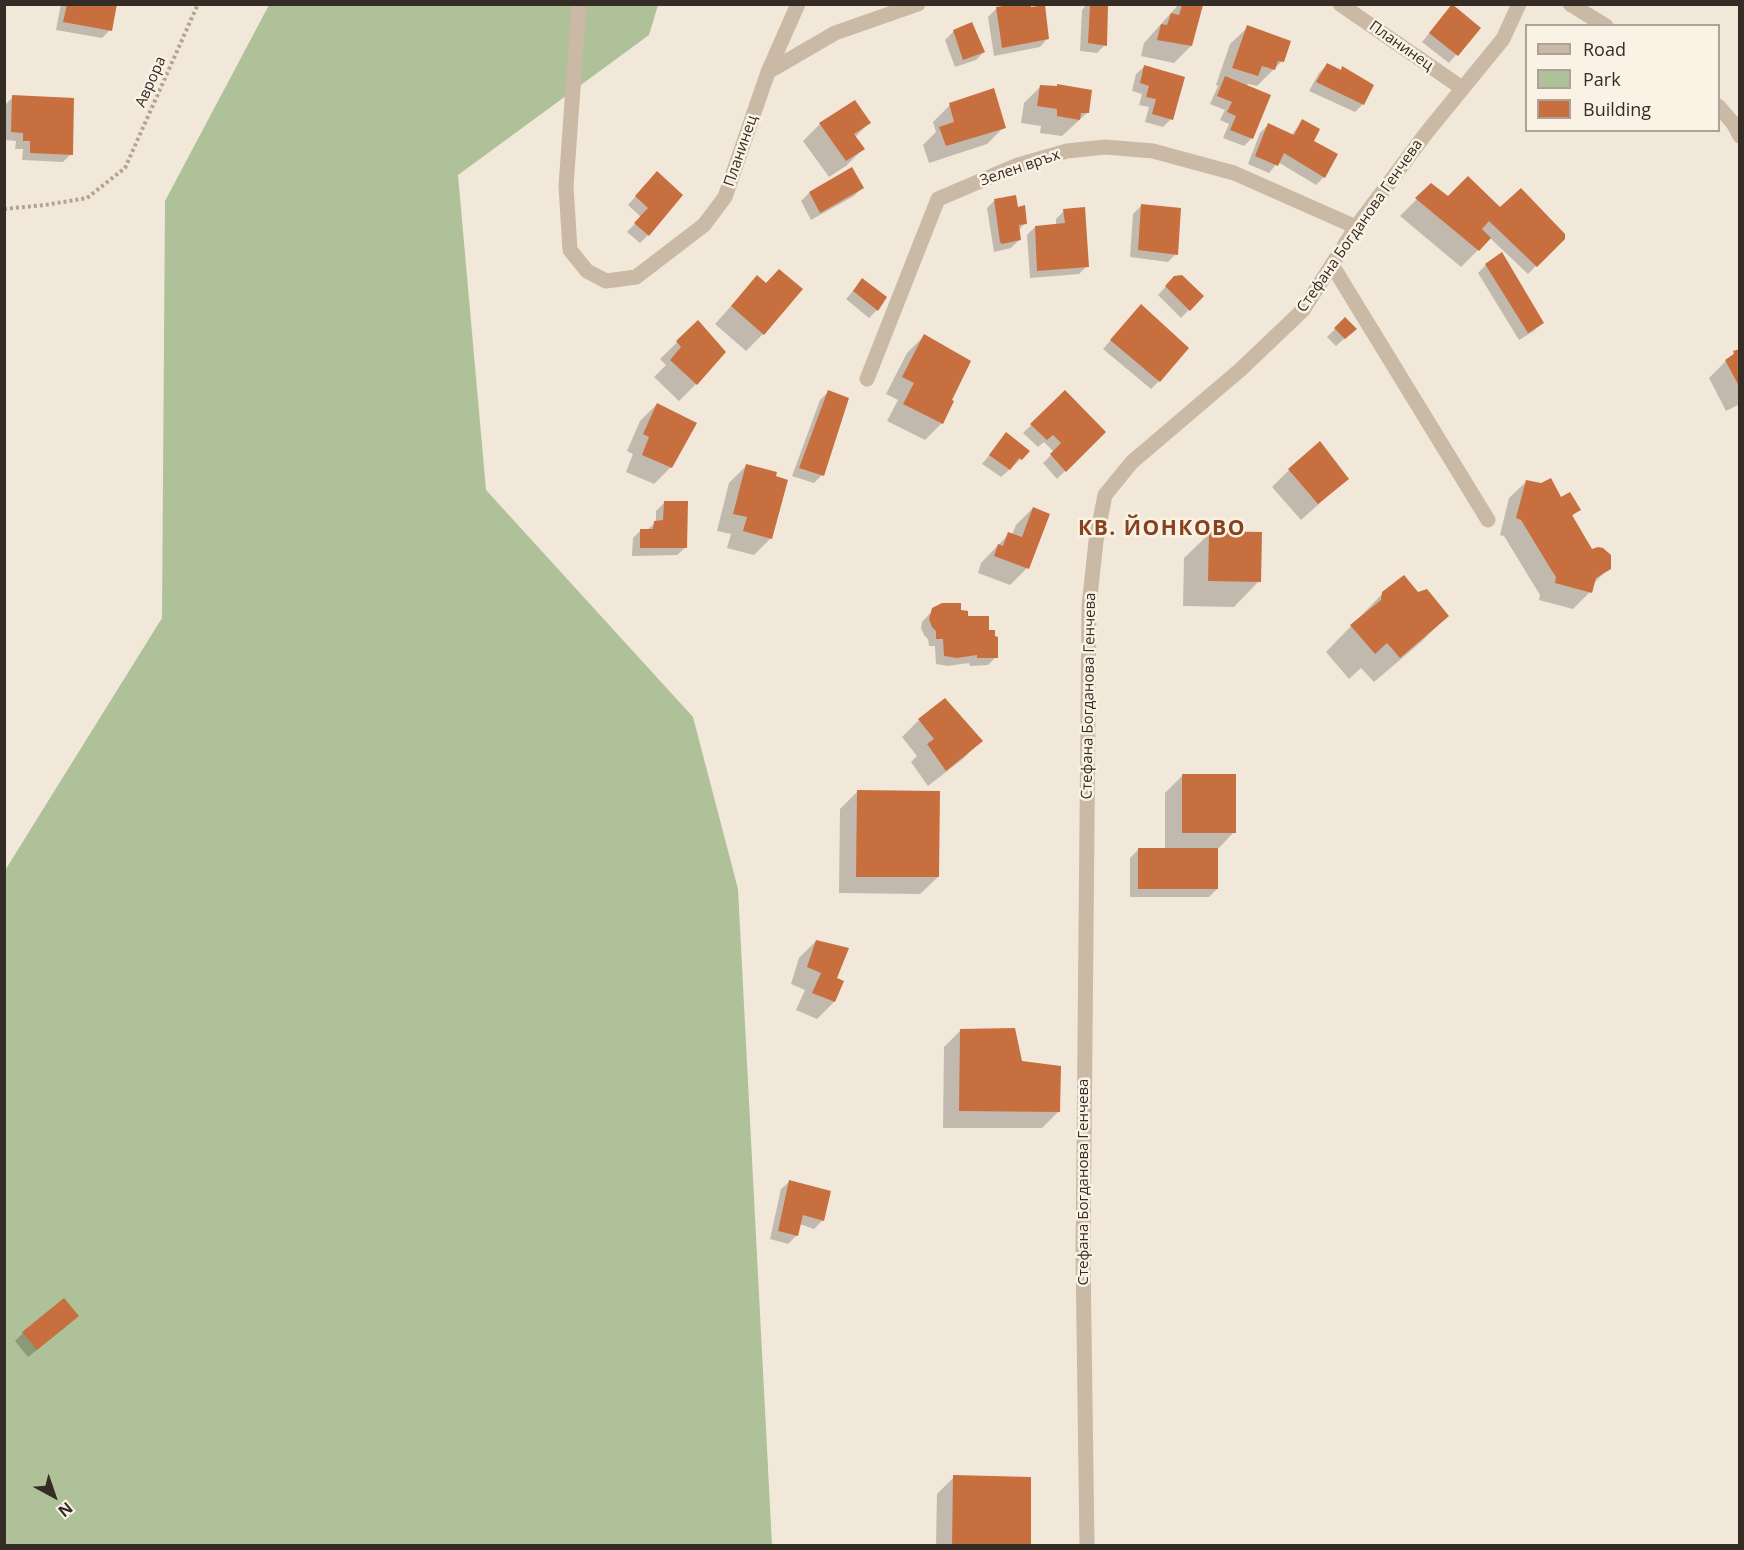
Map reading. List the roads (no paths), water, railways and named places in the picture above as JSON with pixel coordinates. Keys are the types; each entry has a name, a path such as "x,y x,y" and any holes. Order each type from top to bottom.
{"street":[{"name":"Планинец","path":"579,4 566,186 570,250 587,271 606,280 636,277 704,225 726,197 768,72 798,4"},
{"path":"768,72 835,33 918,4"},
{"name":"Планинец","path":"1340,4 1462,88"},
{"name":"Стефана Богданова Генчева","path":"1087,1545 1083,1255 1089,606 1096,541 1105,495 1132,462 1240,370 1303,310 1356,227 1462,88 1503,39 1519,4"},
{"path":"1570,4 1603,24"},
{"path":"1720,107 1740,135"},
{"name":"Зелен връх","path":"867,379 938,199 1018,165 1067,151 1106,147 1153,151 1234,173 1356,227"},
{"path":"1332,265 1488,520"}],"district":[{"name":"КВ. ЙОНКОВО","path":"1162,529"}]}
